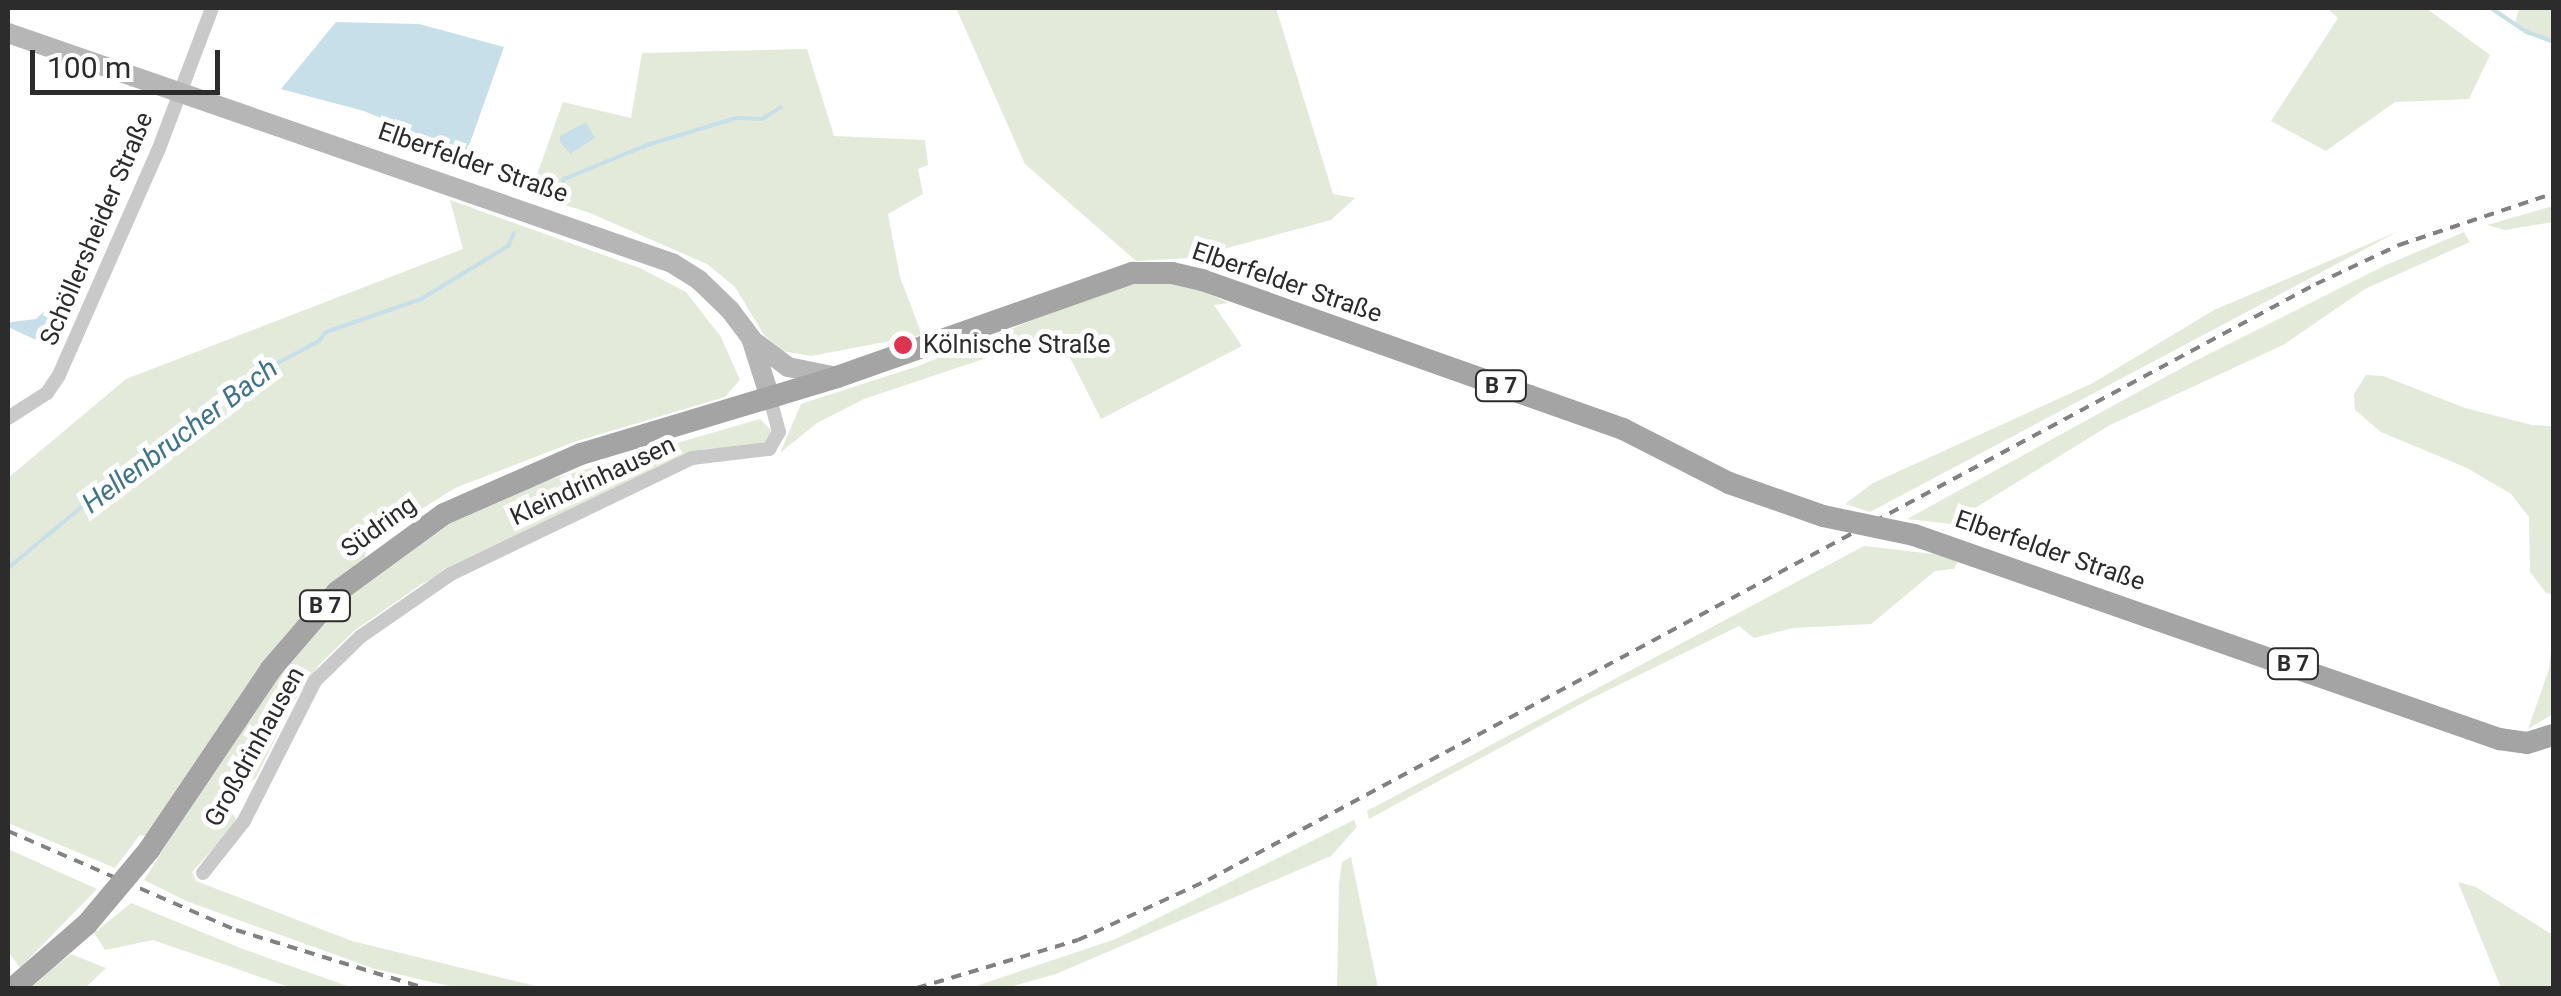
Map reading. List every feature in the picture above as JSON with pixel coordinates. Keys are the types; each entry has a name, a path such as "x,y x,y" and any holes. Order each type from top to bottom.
{"main road":[{"name":"Elberfelder Straße","path":"770,398 1115,278 1133,273 1172,273 1623,429 1729,483 1823,516 1914,534 2499,738 2527,743 2554,735"},
{"name":"Südring","path":"13,988 87,924 150,850 271,669 337,592 400,543 488,492 581,454 770,398"}],"street":[{"name":"Schöllersheider Straße","path":"8,418 47,393 59,374 180,93 212,8"},
{"name":"Elberfelder Straße","path":"8,33 672,263 718,296 750,338 770,398"},
{"path":"750,338 788,366 837,377"},
{"name":"Kleindrinhausen","path":"500,550 692,458 769,450 779,432 770,398"},
{"name":"Großdrinhausen","path":"203,873 244,821 302,702 329,664 406,604 500,550"}],"green space":[{"path":"956,8 1276,8 1333,194 1355,198 1331,220 1190,258 1136,261 1025,164"},
{"path":"2327,8 2426,8 2490,55 2469,99 2395,102 2326,151 2271,121 2338,18"},
{"path":"2519,8 2553,8 2553,41 2527,35 2515,24"},
{"path":"807,49 834,136 925,140 928,165 918,169 923,194 888,214 900,277 922,335 811,356 782,351 764,335 735,287 707,264 590,213 530,194 563,102 631,118 642,53"},
{"path":"450,200 640,268 686,292 721,337 740,380 725,397 574,442 455,488 385,532 366,548 365,560 282,639 149,837 140,835 115,868 8,823 8,478 126,379 463,249"},
{"path":"2553,206 2553,222 2505,230 2487,225"},
{"path":"2399,231 1870,512 1845,504 1873,483 2091,384 2214,310"},
{"path":"2464,232 2470,242 2365,289 2283,345 2110,425 1967,513 1969,526 1907,519 2189,364 2384,266"},
{"path":"1146,281 1183,283 1229,303 1214,305 1242,346 1101,419 1058,334 864,399 817,423 780,453 801,404 918,366 1103,292"},
{"path":"2366,375 2383,376 2465,408 2532,425 2553,426 2553,594 2546,593 2530,572 2529,517 2511,494 2467,468 2381,432 2355,410 2354,394"},
{"path":"760,419 771,430 769,440 757,446 703,449 581,504 422,584 354,631 319,665 291,706 256,778 229,794 228,806 238,822 192,872 196,881 352,941 544,988 458,988 375,969 186,901 144,880 268,684 334,609 403,549 500,494"},
{"path":"1864,546 1960,557 1954,569 1935,571 1871,624 1793,628 1754,638 1739,626 1586,701 1369,819 1367,811"},
{"path":"2553,635 2553,714 2528,729 2549,669"},
{"path":"1354,820 1357,827 1331,856 1056,974 1006,988 970,988 1116,939"},
{"path":"8,849 97,889 20,968 8,951"},
{"path":"1351,857 1378,988 1337,988 1339,884 1342,862"},
{"path":"2458,882 2476,887 2553,935 2553,988 2501,988"},
{"path":"131,903 353,988 292,988 153,940 105,950 94,933"},
{"path":"71,954 106,968 85,988 25,988"}],"water":[{"path":"336,22 419,24 504,47 466,154 364,111 281,89"},
{"path":"586,122 595,138 570,154 560,136"},
{"path":"48,308 58,311 44,339 34,339 8,327 11,322 36,319"}],"waterway":[{"path":"2491,8 2525,31 2554,42"},
{"name":"Hellenbrucher Bach","path":"559,190 564,179 647,145 736,118 762,119 781,107"},
{"name":"Hellenbrucher Bach","path":"8,568 114,480 251,377 319,341 326,332 421,299 508,246 514,233"}],"railway":[{"path":"917,988 1078,940 1208,880 2316,284 2399,245 2554,193"},
{"path":"8,831 236,930 425,988"}],"place":[{"name":"Kölnische Straße","path":"903,345"}]}
